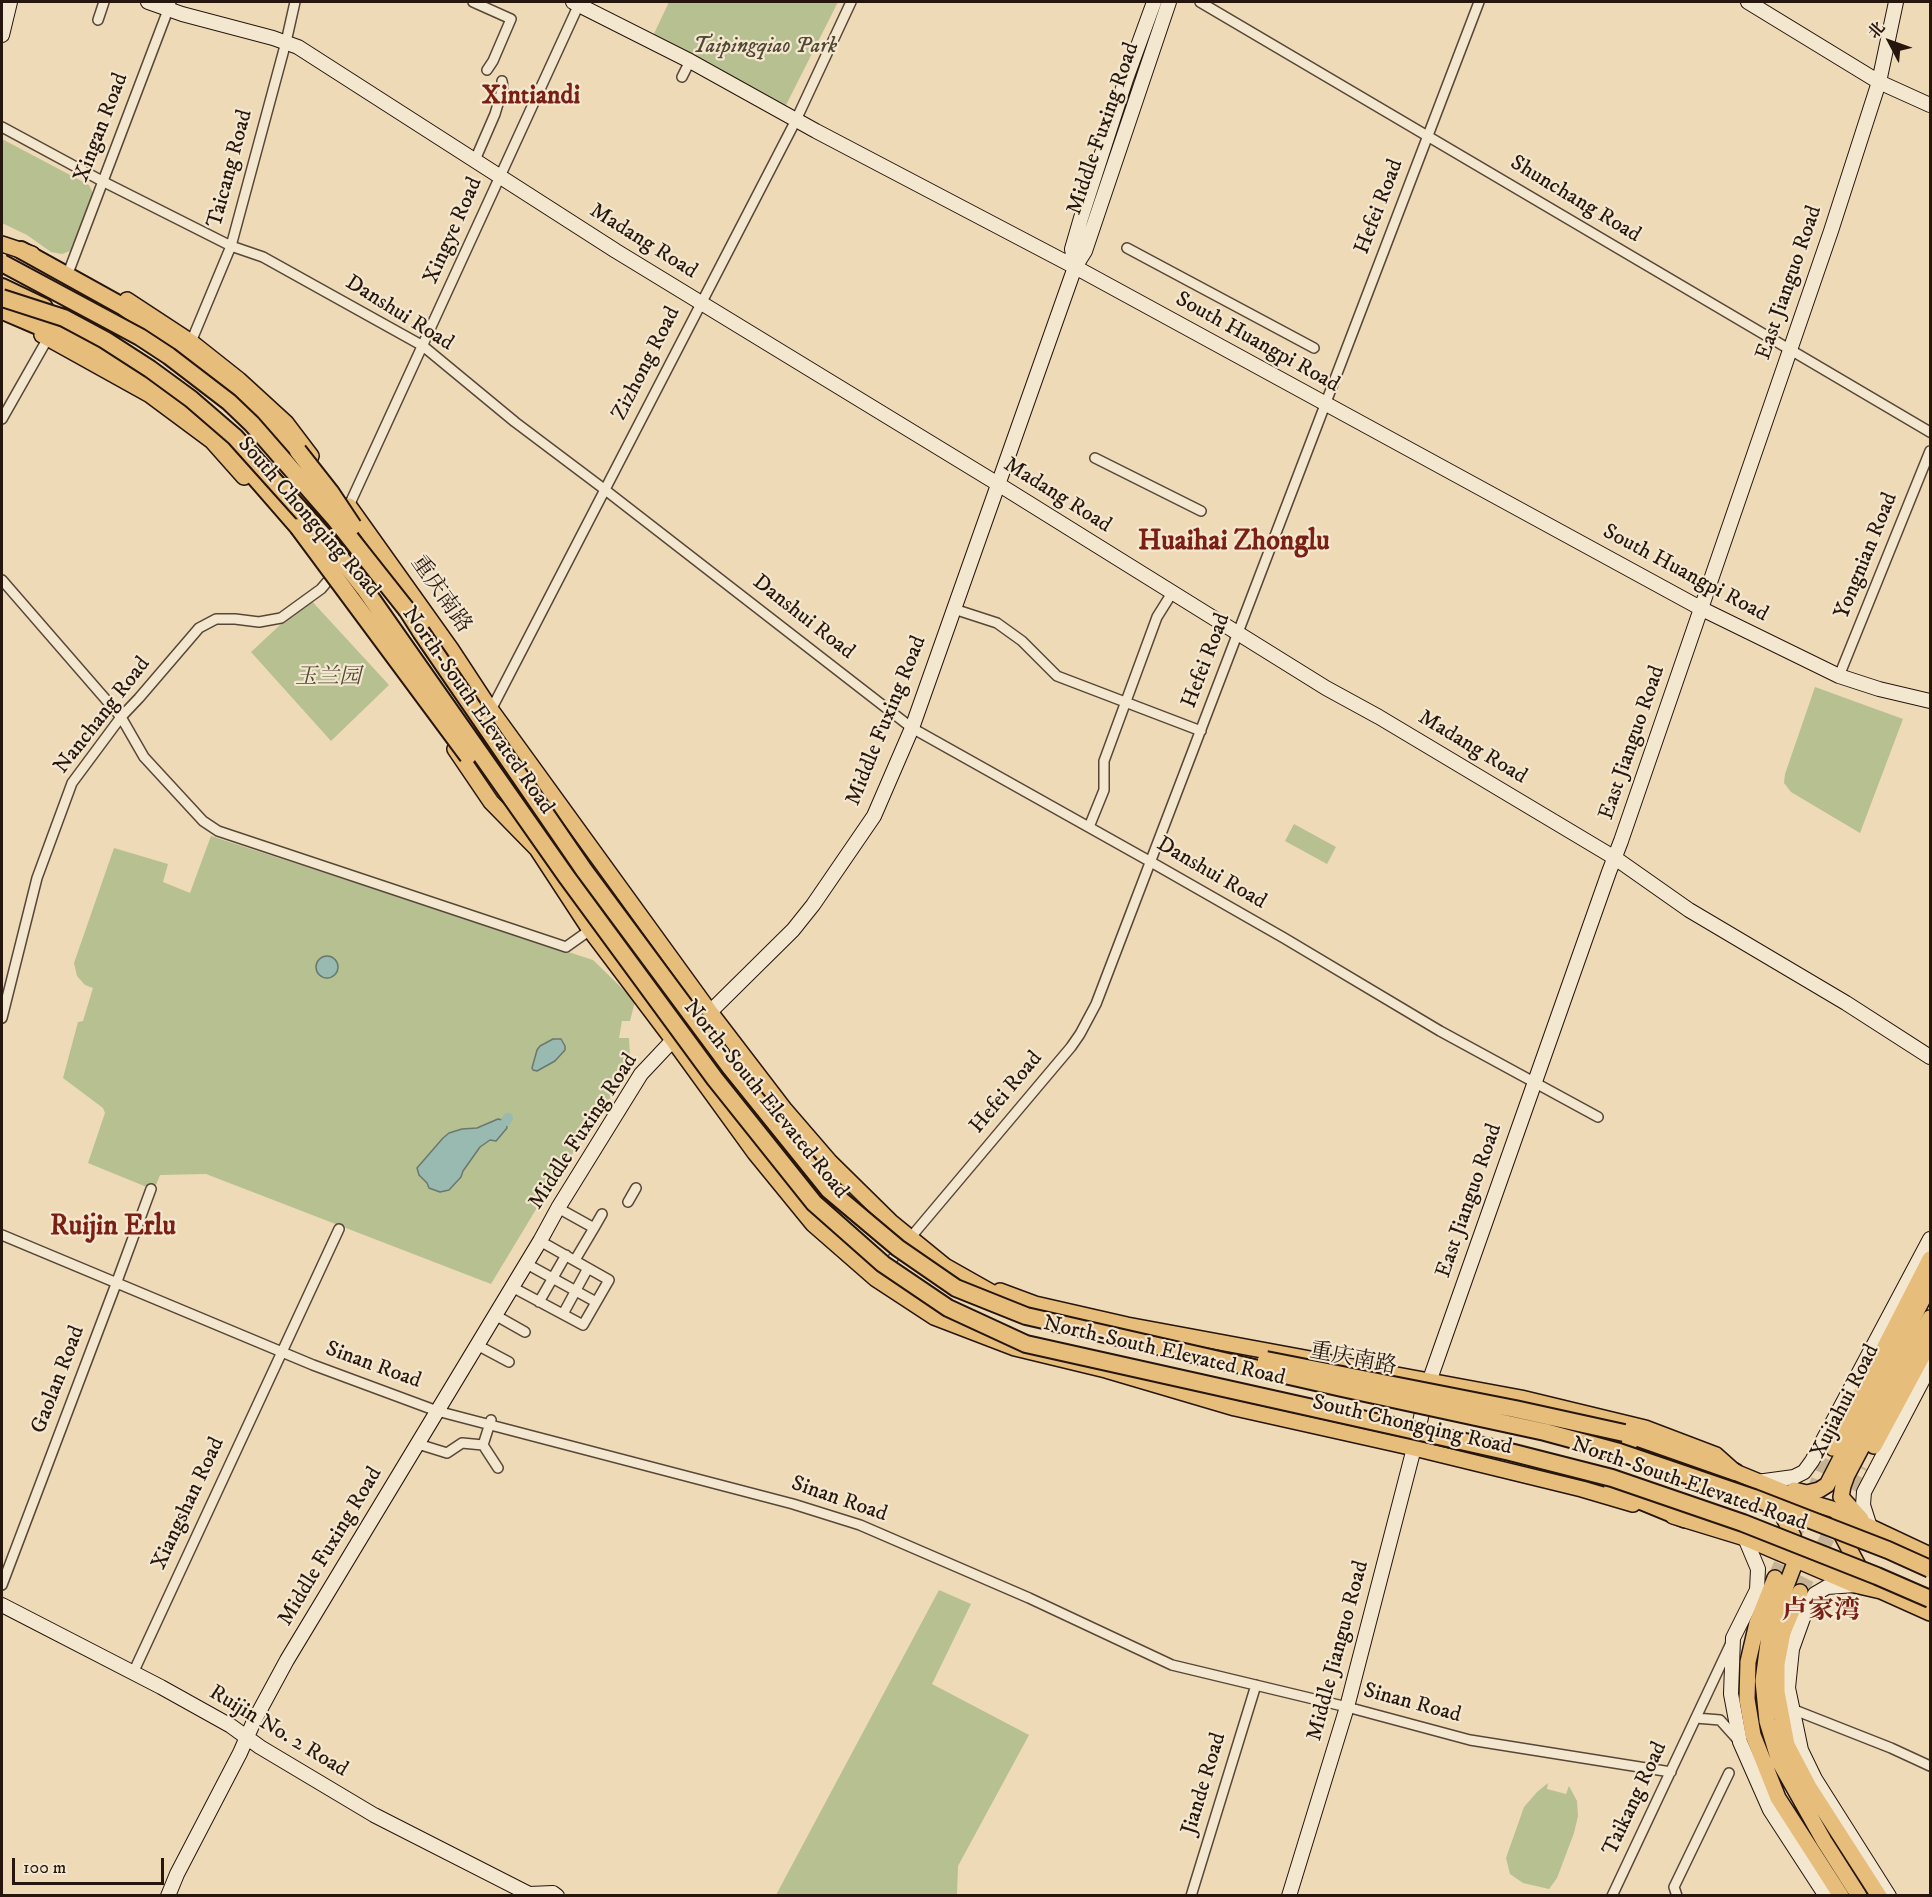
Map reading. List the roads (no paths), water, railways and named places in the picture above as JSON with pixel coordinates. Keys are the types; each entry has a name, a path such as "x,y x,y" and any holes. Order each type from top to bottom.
{"highway":[{"path":"21,250 71,273 122,306 173,341 262,413 298,451 331,493 406,610"},
{"name":"North-South Elevated Road","path":"2,265 140,337 229,402 252,424 335,519 406,610 591,879 730,1067 830,1190 898,1248 956,1288 1026,1316 1545,1432 1619,1452 1754,1498 1888,1550 1930,1569"},
{"name":"North-South Elevated Road","path":"2,287 105,340 191,399 235,437 322,534 364,588 540,846 709,1070 814,1203 883,1264 948,1308 1026,1344 1510,1452 1612,1478 1743,1523 1866,1571 1930,1599"},
{"path":"2,303 64,318"},
{"path":"2,303 52,332 86,348 155,389 192,416 231,450 298,526 481,774 540,846"},
{"path":"1155,1346 1245,1356 1624,1433 1735,1472"},
{"path":"1207,1385 1267,1408 1522,1465 1612,1489 1685,1519"}],"main road":[{"path":"2,244 21,250"},
{"name":"South Chongqing Road","path":"2,265 61,286 171,351 249,415 315,480 348,505"},
{"name":"重庆南路","path":"71,273 123,297 191,342 239,380 286,423 348,505 451,649 491,710 710,1012"},
{"name":"South Chongqing Road","path":"2,303 48,338 150,395 212,441 333,575 491,802 540,846 590,930 755,1153 813,1224 876,1279 934,1317 1016,1348 1106,1370 1155,1378 1416,1441 1745,1538 1855,1585 1881,1591"},
{"name":"South Chongqing Road","path":"2,303 46,311 100,341 168,384 236,444 283,495 336,560"},
{"path":"336,560 348,573 435,694 481,764 540,846"},
{"path":"481,764 481,786"},
{"name":"South Chongqing Road","path":"710,1012 785,1110 829,1161 891,1222 945,1266 966,1279 1035,1305 1126,1325 1521,1398 1645,1428 1716,1455 1735,1472 1832,1509 1930,1556"},
{"name":"Xujiahui Road","path":"1833,1448 1930,1259"},
{"name":"重庆南路","path":"966,1279 1000,1299 1074,1323 1154,1344 1426,1397 1624,1441 1722,1476 1735,1472"},
{"name":"Xujiahui Road","path":"1757,1482 1807,1493 1827,1485 1836,1472 1930,1285"},
{"name":"Xujiahui Road","path":"1870,1527 1841,1497 1843,1486 1930,1318"},
{"path":"1863,1467 1930,1342"},
{"path":"1836,1472 1831,1490 1832,1509 1841,1534 1863,1575 1881,1591 1930,1613"},
{"path":"1757,1482 1783,1516 1793,1536 1796,1551 1796,1560 1770,1628 1763,1681 1767,1721 1779,1761 1824,1841 1859,1896"},
{"path":"1775,1578 1758,1623 1748,1662 1747,1699 1753,1735 1778,1798 1841,1896"},
{"path":"1800,1592 1783,1632 1777,1664 1777,1692 1787,1745 1809,1787 1879,1896"}],"street":[{"path":"2,34 10,2"},
{"path":"98,20 104,2"},
{"name":"Madang Road","path":"148,2 170,5 298,47 616,251 998,484 1326,688 1615,858 1689,910 1846,1003 1930,1057"},
{"name":"Taicang Road","path":"191,342 231,246 295,2"},
{"path":"473,2 511,19 487,70"},
{"name":"South Huangpi Road","path":"577,2 1075,267 1702,609 1839,676 1879,689 1930,701"},
{"name":"Xingye Road","path":"333,575 348,505 501,176 577,2"},
{"name":"Zizhong Road","path":"491,710 796,120 851,2"},
{"name":"Middle Fuxing Road","path":"1075,267 1072,249 1081,218 1126,79 1154,2"},
{"name":"Middle Fuxing Road","path":"168,1896 254,1721 293,1650 641,1074 673,1040 710,1012 793,930 813,905 874,816 912,728 1075,267 1085,251 1169,2"},
{"name":"Shunchang Road","path":"1200,2 1930,432"},
{"name":"Hefei Road","path":"876,1279 1080,1034 1096,1004 1479,2"},
{"path":"1748,2 1879,82 1930,105"},
{"name":"East Jianguo Road","path":"1422,1416 1429,1382 1702,609 1709,582 1831,231 1879,82 1896,2"},
{"name":"Xingan Road","path":"71,273 102,181 170,5"},
{"path":"682,77 690,61"},
{"path":"475,160 495,114 503,87 502,81"},
{"name":"Danshui Road","path":"2,127 102,181 231,246 263,257 423,346 516,422 912,728 1284,938 1440,1031 1598,1117"},
{"path":"1127,248 1314,348"},
{"path":"2,419 48,338"},
{"name":"Yongnian Road","path":"1839,676 1930,451"},
{"path":"1095,458 1201,511"},
{"name":"Nanchang Road","path":"2,1018 37,878 72,783 121,717 199,628 216,619 259,622 281,618 321,589 333,575"},
{"path":"2,580 121,717 144,758 197,814 218,831 566,947 590,930"},
{"path":"1089,827 1104,790 1104,761 1125,701 1157,617 1172,593"},
{"path":"954,609 997,623 1022,641 1057,676 1201,731"},
{"path":"628,1202 636,1188"},
{"name":"Gaolan Road","path":"2,1585 150,1189"},
{"path":"558,1208 594,1228"},
{"path":"575,1260 602,1214"},
{"name":"Xiangshan Road","path":"133,1672 339,1229"},
{"name":"Sinan Road","path":"2,1235 281,1352 437,1411 491,1421 860,1525 1029,1598 1172,1665 1256,1684 1470,1740 1671,1772"},
{"path":"1757,1482 1794,1477 1804,1472 1812,1461 1930,1239"},
{"path":"512,1287 584,1324 609,1280 540,1241"},
{"path":"539,1302 566,1255"},
{"path":"525,1263 596,1302"},
{"path":"563,1314 588,1268"},
{"path":"495,1315 525,1332"},
{"path":"477,1345 509,1362"},
{"path":"1870,1527 1863,1505 1864,1492 1930,1366"},
{"name":"Middle Jianguo Road","path":"1289,1896 1347,1707 1422,1416"},
{"path":"483,1445 491,1421"},
{"path":"418,1444 447,1453 462,1443 483,1445"},
{"path":"483,1445 498,1468"},
{"path":"1745,1538 1758,1569 1757,1590 1733,1638 1731,1694 1740,1742 1770,1810 1826,1896"},
{"path":"1855,1585 1827,1587 1815,1594 1807,1607 1791,1649 1788,1688 1801,1750 1815,1779 1889,1896"},
{"name":"Ruijin No. 2 Road","path":"2,1605 133,1672 231,1726 374,1815 531,1895"},
{"name":"Taikang Road","path":"1616,1894 1733,1638"},
{"name":"Jiande Road","path":"1191,1896 1256,1684"},
{"path":"1792,1709 1930,1766"},
{"path":"1696,1718 1720,1719 1740,1742"},
{"path":"1677,1896 1674,1887 1729,1773"},
{"path":"531,1895 553,1893 557,1896"}],"water":[{"path":"327,956 337,963 338,967 331,977 327,978 317,971 316,967 323,957"},
{"path":"553,1039 561,1039 565,1050 555,1061 537,1071 533,1070 537,1050"},
{"path":"498,1119 506,1121 507,1128 496,1141 490,1140 480,1147 461,1177 449,1190 440,1192 429,1188 419,1175 417,1168 443,1138 449,1133 477,1128"}],"tunnel":[{"path":"1775,1578 1833,1448"},
{"path":"1800,1592 1863,1467"}],"district":[{"name":"Xintiandi","path":"531,98"},
{"name":"Huaihai Zhonglu","path":"1234,543"},
{"name":"Ruijin Erlu","path":"113,1228"},
{"name":"卢家湾","path":"1821,1613"}],"park label":[{"name":"Taipingqiao Park","path":"765,47"},
{"name":"玉兰园","path":"328,678"}]}
